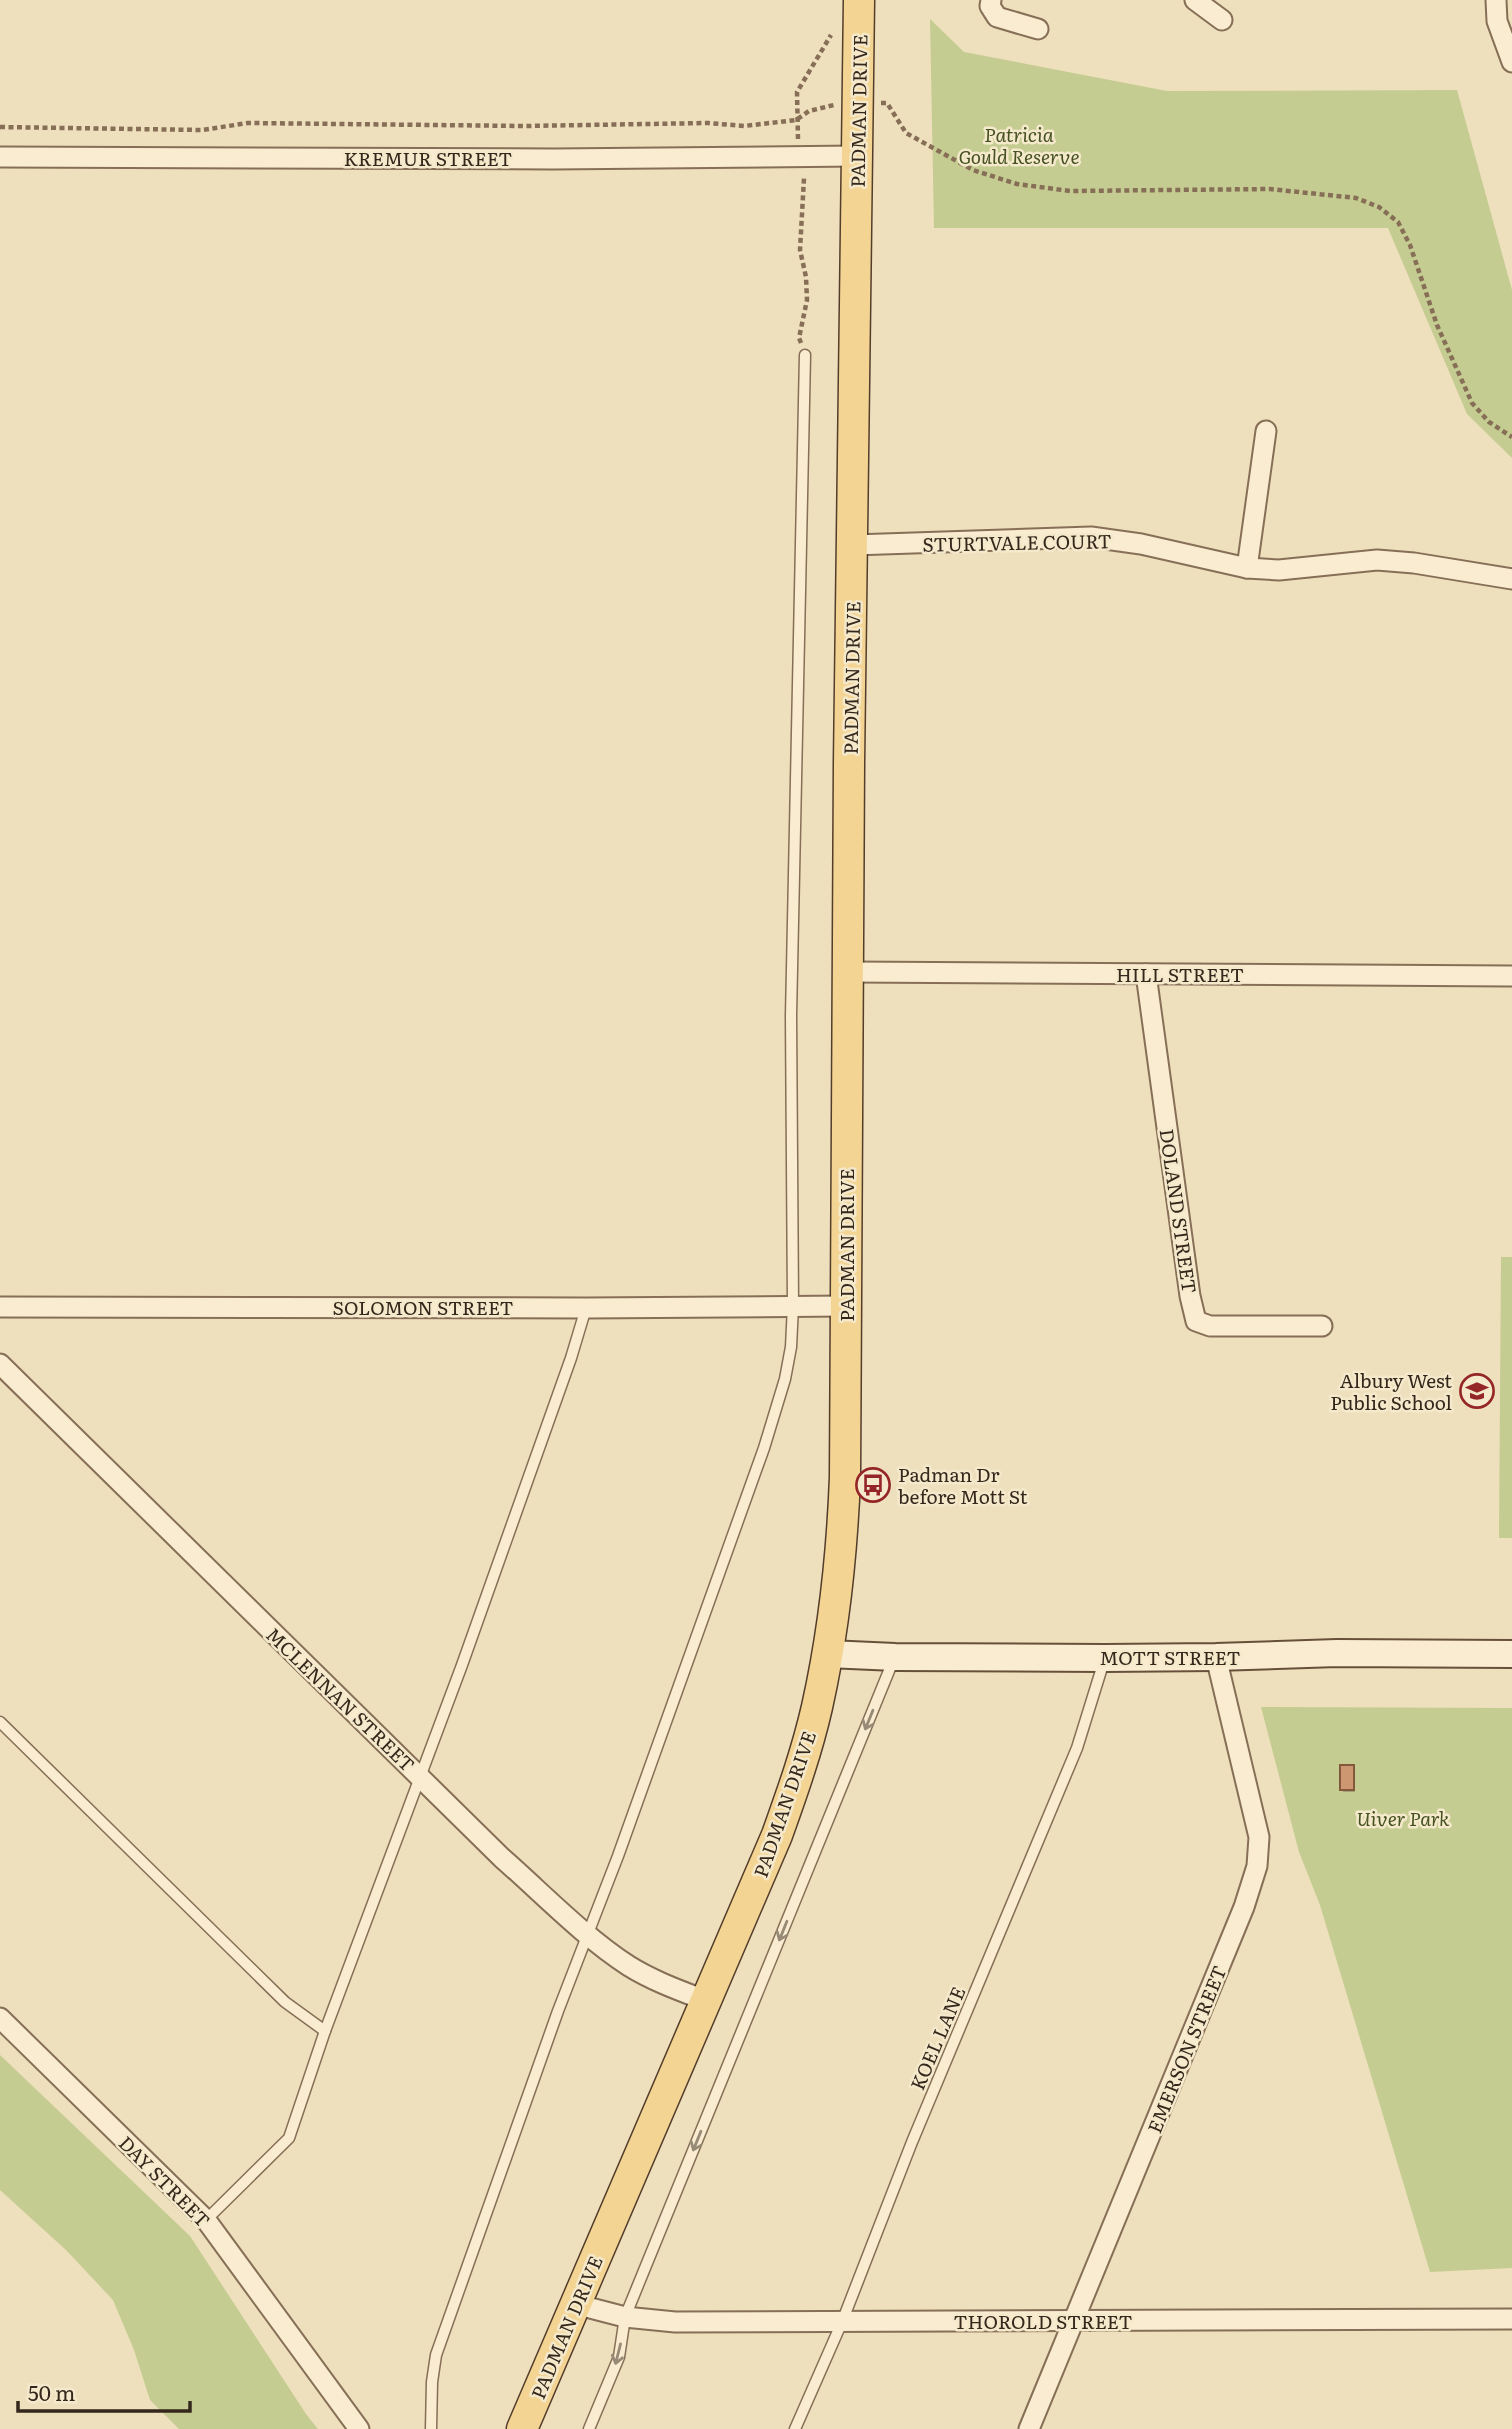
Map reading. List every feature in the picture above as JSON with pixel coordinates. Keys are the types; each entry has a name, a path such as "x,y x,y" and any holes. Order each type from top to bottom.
{"main road":[{"name":"PADMAN DRIVE","path":"522,2429 777,1835 800,1771 817,1709 828,1654 842,1538 845,1478 859,0"}],"street":[{"path":"991,0 990,6 997,17 1038,29"},
{"path":"1195,0 1222,20"},
{"path":"1496,0 1497,21 1512,62"},
{"name":"KREMUR STREET","path":"0,158 554,159 857,156"},
{"path":"1247,568 1266,431"},
{"name":"STURTVALE COURT","path":"853,545 1091,537 1141,544 1247,568 1279,570 1377,560 1414,563 1512,579"},
{"name":"HILL STREET","path":"849,972 1512,976"},
{"name":"DOLAND STREET","path":"1146,974 1190,1296 1196,1321 1210,1326 1322,1326"},
{"name":"SOLOMON STREET","path":"0,1307 846,1306"},
{"name":"MCLENNAN STREET","path":"0,1364 502,1858 626,1964 647,1976 707,2001"},
{"name":"MOTT STREET","path":"828,1654 1105,1658 1337,1653 1512,1654"},
{"name":"EMERSON STREET","path":"1029,2429 1244,1907 1257,1866 1259,1837 1216,1657"},
{"name":"DAY STREET","path":"0,2018 206,2220 359,2429"},
{"name":"THOROLD STREET","path":"575,2304 625,2317 675,2322 1512,2319"}],"lane":[{"path":"432,2429 432,2382 436,2355 558,2011 589,1935 670,1713 777,1408 791,1347 791,1016 805,355"},
{"path":"206,2220 289,2138 513,1523 586,1308"},
{"path":"589,2429 619,2357 625,2317 895,1657"},
{"name":"KOEL LANE","path":"795,2429 842,2322 912,2142 1077,1748 1105,1658"},
{"path":"0,1722 285,2002 326,2031"}],"path":[{"path":"798,140 797,92 830,38 832,26"},
{"path":"887,103 906,133 973,170 1017,184 1070,191 1270,189 1356,198 1379,207 1398,222 1410,245 1437,325 1472,403 1489,422 1512,437"},
{"path":"0,127 202,130 248,123 525,126 708,123 744,126 796,120 809,111 836,104"},
{"path":"804,178 800,250 806,277 807,300 799,338 805,355"}],"green space":[{"name":"Patricia Gould Reserve","path":"930,19 964,52 1167,91 1457,90 1512,290 1512,458 1467,414 1388,228 934,228"},
{"path":"1501,1257 1512,1257 1512,1538 1499,1538"},
{"name":"Uiver Park","path":"1261,1707 1512,1708 1512,2268 1430,2272 1320,1905 1299,1852"},
{"path":"0,2055 190,2236 318,2429 179,2429 150,2400 134,2350 113,2300 66,2250 0,2190"}],"building":[{"path":"1340,1765 1354,1765 1354,1790 1340,1790"}],"place":[{"name":"Albury West Public School","path":"1477,1391"},
{"name":"Padman Dr before Mott St","path":"873,1485"}]}
